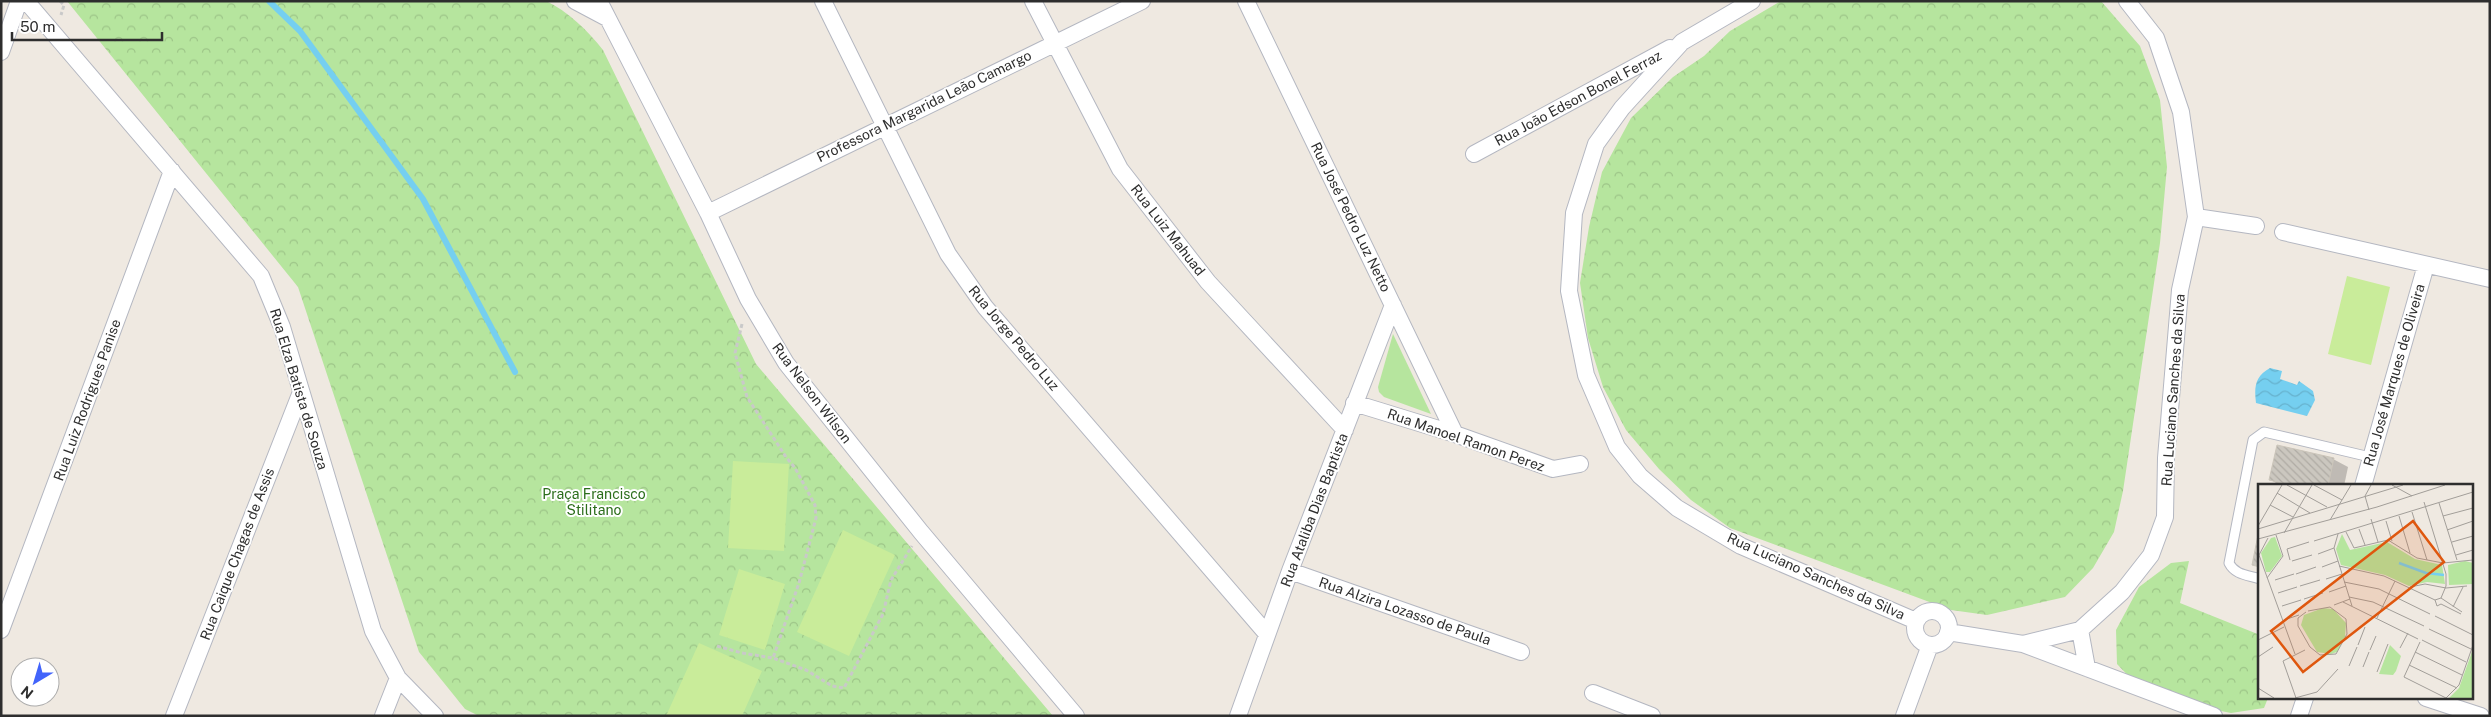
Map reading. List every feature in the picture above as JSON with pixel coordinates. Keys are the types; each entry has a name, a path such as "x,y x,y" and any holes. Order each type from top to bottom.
{"street":[{"path":"1,52 19,1"},
{"name":"Rua Elza Batista de Souza","path":"26,1 261,276 282,327 373,631 398,678 435,716"},
{"path":"575,1 607,18"},
{"name":"Rua Nelson Wilson","path":"599,1 708,213 748,299 786,363 922,532 1076,716"},
{"name":"Rua Jorge Pedro Luz","path":"823,1 883,126 948,254 985,308 1267,634"},
{"name":"Rua Luiz Mahuad","path":"1033,1 1120,169 1208,282 1344,430"},
{"name":"Professora Margarida Leão Camargo","path":"708,213 1142,1"},
{"name":"Rua José Pedro Luz Netto","path":"1246,1 1455,434"},
{"name":"Rua Luciano Sanches da Silva","path":"1752,1 1682,42 1622,108 1596,144 1574,213 1569,291 1586,375 1617,447 1640,476 1677,508 1741,546 1916,621"},
{"name":"Rua Luciano Sanches da Silva","path":"1948,632 2023,644 2080,630 2122,592 2151,555 2165,516 2166,458 2180,290 2196,217 2181,112 2156,38 2127,1"},
{"name":"Rua João Edson Bonel Ferraz","path":"1474,154 1682,42"},
{"name":"Rua Luiz Rodrigues Panise","path":"1,630 172,171"},
{"path":"2196,217 2256,226"},
{"path":"2283,232 2490,279"},
{"name":"Rua José Marques de Oliveira","path":"2363,484 2426,265"},
{"name":"Rua Ataliba Dias Baptista","path":"1238,716 1290,571 1393,305"},
{"name":"Rua Caique Chagas de Assis","path":"174,716 301,392"},
{"name":"Rua Manoel Ramon Perez","path":"1354,402 1455,434 1553,469 1580,464"},
{"name":"Rua Alzira Lozasso de Paula","path":"1290,571 1521,652"},
{"path":"1904,716 1930,645 1943,640 1948,632 1947,623 1939,613 1926,612 1916,621 1915,627 1919,639 1930,645"},
{"path":"2080,630 2087,668"},
{"path":"2023,644 2214,716"},
{"path":"383,716 398,678"},
{"path":"1593,693 1652,716"},
{"path":"2299,716 2304,700"},
{"path":"2432,700 2481,716"}],"lane":[{"path":"2258,578 2238,573 2229,563 2254,440 2258,434 2264,432 2370,457"}],"path":[{"path":"748,299 735,353 747,397 786,458 795,468 815,505 816,518 799,583 773,658"},
{"path":"717,646 742,653 773,658 806,670 832,686 844,688 883,614 890,580 922,532"}],"green space":[{"name":"Praça Francisco Stilitano","path":"67,1 546,1 562,10 584,29 603,50 756,364 1053,716 479,716 465,709 419,652 298,287"},
{"path":"1781,1 2101,1 2140,46 2160,100 2167,167 2160,243 2123,491 2114,532 2093,568 2065,597 1987,615 1951,610 1730,528 1691,500 1659,469 1626,430 1603,387 1588,338 1580,283 1589,227 1602,172 1631,118 1673,77 1704,56 1730,31"},
{"path":"2347,276 2390,287 2371,365 2328,354"},
{"path":"1393,334 1431,414 1384,397 1379,392 1378,387"},
{"path":"733,461 789,464 784,551 728,548"},
{"path":"843,530 895,555 849,656 797,632"},
{"path":"2189,561 2180,603 2258,634 2258,700 2267,700 2264,708 2231,713 2191,705 2140,688 2117,664 2116,630 2139,587 2171,563"},
{"path":"739,569 785,584 765,650 719,635"},
{"path":"699,643 762,671 742,716 666,716"}],"water":[{"path":"2270,368 2282,371 2280,379 2297,385 2299,381 2313,391 2315,400 2307,416 2256,403 2255,392 2258,378"}],"building":[{"path":"2277,445 2334,458 2328,484 2286,484 2269,480"},
{"path":"2258,535 2258,566 2252,565"}],"waterway":[{"path":"269,1 300,31 423,199 515,372"}]}
